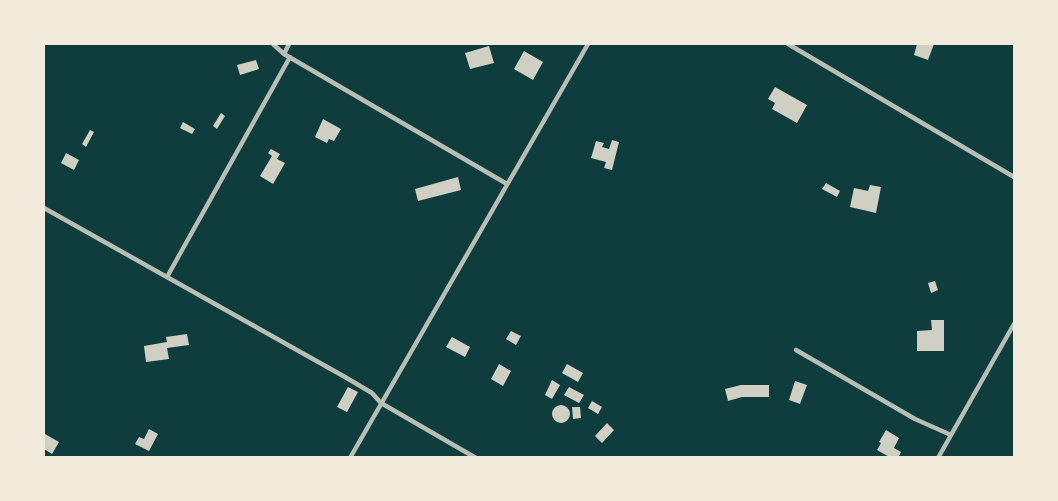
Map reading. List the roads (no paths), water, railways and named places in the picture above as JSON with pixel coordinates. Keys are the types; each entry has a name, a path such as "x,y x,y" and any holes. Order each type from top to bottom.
{"street":[{"path":"273,44 284,54 507,184"},
{"path":"284,54 289,44"},
{"path":"350,458 588,44"},
{"path":"788,44 1014,177"},
{"path":"167,278 290,57"},
{"path":"44,208 345,377 372,393 381,403 476,458"},
{"path":"938,458 1014,324"},
{"path":"796,350 915,419 951,435"}]}
